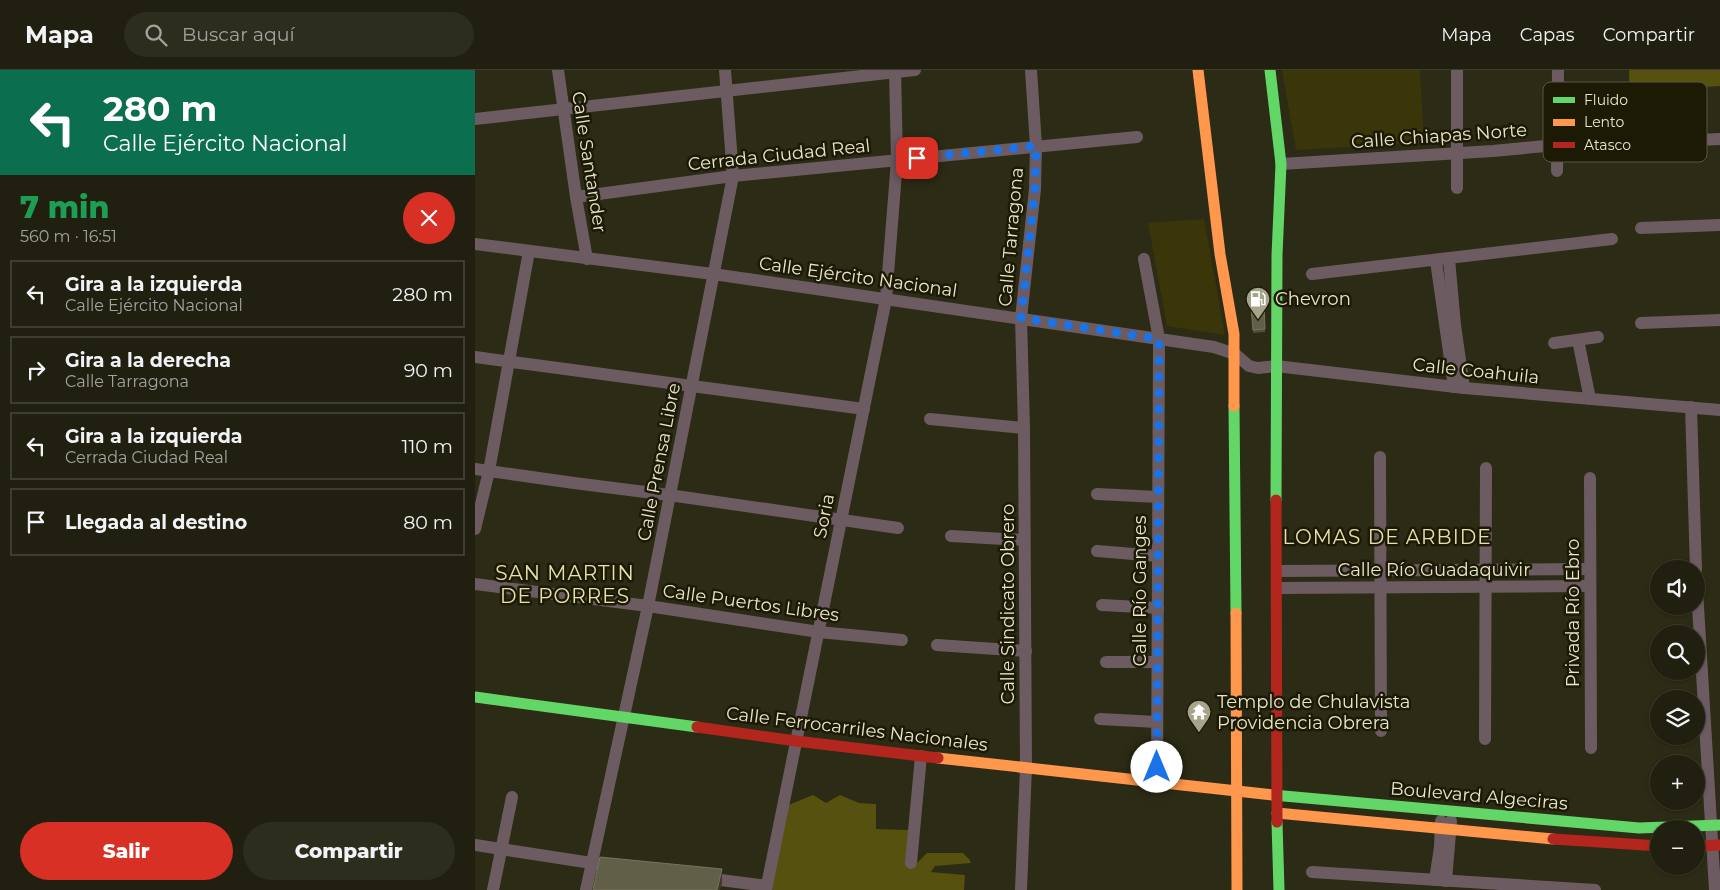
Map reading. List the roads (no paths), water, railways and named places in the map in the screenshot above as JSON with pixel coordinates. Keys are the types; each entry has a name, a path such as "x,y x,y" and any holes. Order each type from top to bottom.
{"main road":[{"path":"1198,70 1220,254 1234,334 1235,354 1235,791 1237,890"},
{"path":"1270,70 1281,164 1277,255 1276,366 1277,813 1279,890"},
{"name":"Calle Ferrocarriles Nacionales","path":"475,697 796,741 1235,791"},
{"name":"Boulevard Algeciras","path":"1235,791 1639,828 1715,825"},
{"name":"Boulevard Algeciras","path":"1277,813 1588,842 1650,845"}],"street":[{"name":"Calle Santander","path":"558,70 587,259"},
{"name":"Calle Prensa Libre","path":"586,890 648,606 733,176 725,70"},
{"path":"475,119 915,70"},
{"name":"Calle Tarragona","path":"1021,318 1035,189 1036,146 1031,70"},
{"path":"1457,70 1457,188"},
{"name":"Soria","path":"767,888 886,299 897,160 895,71"},
{"name":"Cerrada Ciudad Real","path":"576,197 733,176 1137,137"},
{"name":"Calle Chiapas Norte","path":"1707,140 1720,139"},
{"name":"Calle Chiapas Norte","path":"1281,164 1543,146"},
{"path":"1557,162 1557,171"},
{"path":"1641,228 1720,225"},
{"path":"1312,274 1612,239"},
{"name":"Calle Ejército Nacional","path":"475,244 713,274 1021,318 1214,347 1235,354"},
{"path":"475,529 489,471 529,251"},
{"name":"Calle Río Ganges","path":"1144,259 1159,339 1157,782"},
{"path":"1449,259 1459,388"},
{"path":"1436,261 1459,388"},
{"name":"Calle Sindicato Obrero","path":"1021,318 1026,651 1026,767 1021,890"},
{"path":"1641,324 1720,320"},
{"path":"1554,343 1598,338"},
{"path":"1577,340 1591,399"},
{"name":"Calle Coahuila","path":"1235,354 1249,366 1258,368 1276,366 1459,388 1720,410"},
{"path":"475,357 865,409"},
{"path":"1691,407 1696,560"},
{"path":"930,419 1024,428"},
{"path":"1380,457 1381,731"},
{"path":"1485,739 1487,468"},
{"path":"475,469 898,528"},
{"name":"Privada Río Ebro","path":"1590,478 1591,748"},
{"path":"1097,494 1158,497"},
{"path":"951,536 1025,540"},
{"path":"1097,551 1158,556"},
{"name":"Calle Río Guadaquivir","path":"1277,571 1590,569"},
{"name":"Calle Puertos Libres","path":"475,584 648,606 819,632 903,640"},
{"name":"Calle Río Guadaquivir","path":"1277,588 1590,586"},
{"path":"1102,605 1157,608"},
{"path":"1699,615 1715,825 1715,890"},
{"path":"937,645 1026,651"},
{"path":"1106,662 1157,662"},
{"path":"1100,718 1157,722"},
{"path":"911,863 921,756"},
{"path":"493,890 511,797"},
{"path":"1441,881 1447,811"},
{"path":"475,845 610,866"},
{"path":"1311,872 1595,890"},
{"path":"693,876 767,888"}],"place":[{"name":"Chevron","path":"1258,320"},
{"name":"Templo de Chulavista Providencia Obrera","path":"1199,733"}],"district":[{"name":"LOMAS DE ARBIDE","path":"1387,537"},
{"name":"SAN MARTIN DE PORRES","path":"565,584"}]}
